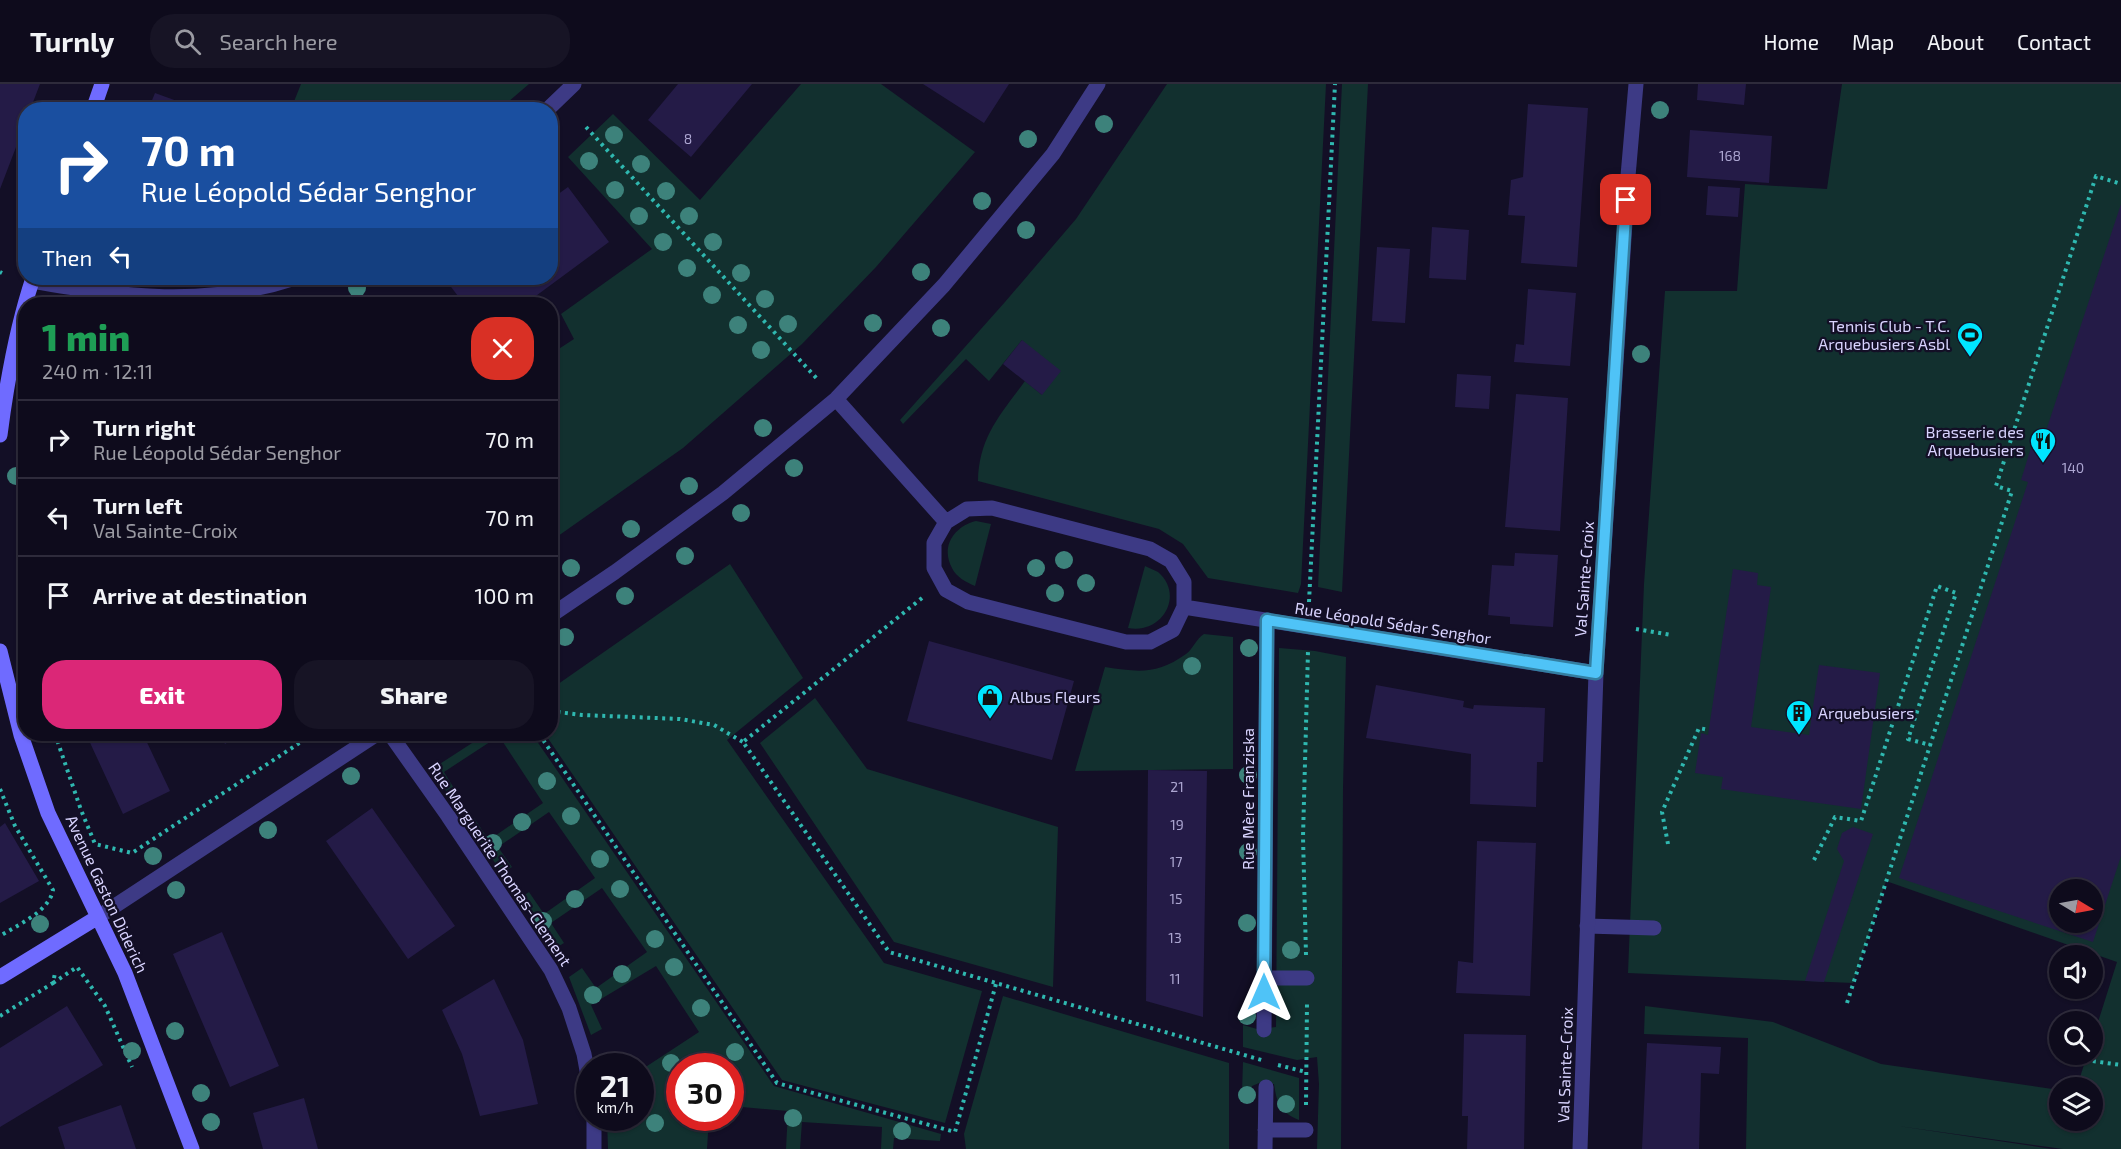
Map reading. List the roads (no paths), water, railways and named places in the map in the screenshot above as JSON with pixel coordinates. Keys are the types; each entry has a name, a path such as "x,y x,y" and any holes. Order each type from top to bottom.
{"street":[{"path":"96,102 102,84"},
{"path":"555,102 574,84"},
{"path":"558,611 723,493 836,399 944,285 1053,154 1098,84"},
{"name":"Val Sainte-Croix","path":"1580,1149 1596,673 1636,84"},
{"path":"63,285 155,297 214,296 271,285"},
{"path":"0,435 18,328"},
{"path":"836,399 946,522"},
{"path":"992,508 1150,549 1171,561 1184,582 1184,607 1173,630 1150,642 1126,642 968,602 946,590 934,568 934,543 946,522 967,509 992,508"},
{"name":"Rue Léopold Sédar Senghor","path":"1184,607 1596,673"},
{"name":"Rue Mère Franziska","path":"1264,1030 1267,620"},
{"name":"Avenue Gaston Diderich","path":"0,651 18,723"},
{"name":"Avenue Gaston Diderich","path":"23,741 48,813 125,973 192,1149"},
{"path":"0,977 98,917 366,741"},
{"name":"Rue Marguerite Thomas-Clement","path":"395,741 551,970 569,1008 584,1053"},
{"path":"1587,926 1654,928"},
{"path":"1264,978 1307,978"},
{"path":"1265,1149 1266,1087"},
{"path":"1265,1130 1306,1130"},
{"path":"594,1131 594,1149"}],"place":[{"name":"Tennis Club - T.C. Arquebusiers Asbl","path":"1970,358"},
{"name":"Brasserie des Arquebusiers","path":"2043,464"},
{"name":"Albus Fleurs","path":"990,720"},
{"name":"Arquebusiers","path":"1799,736"}]}
